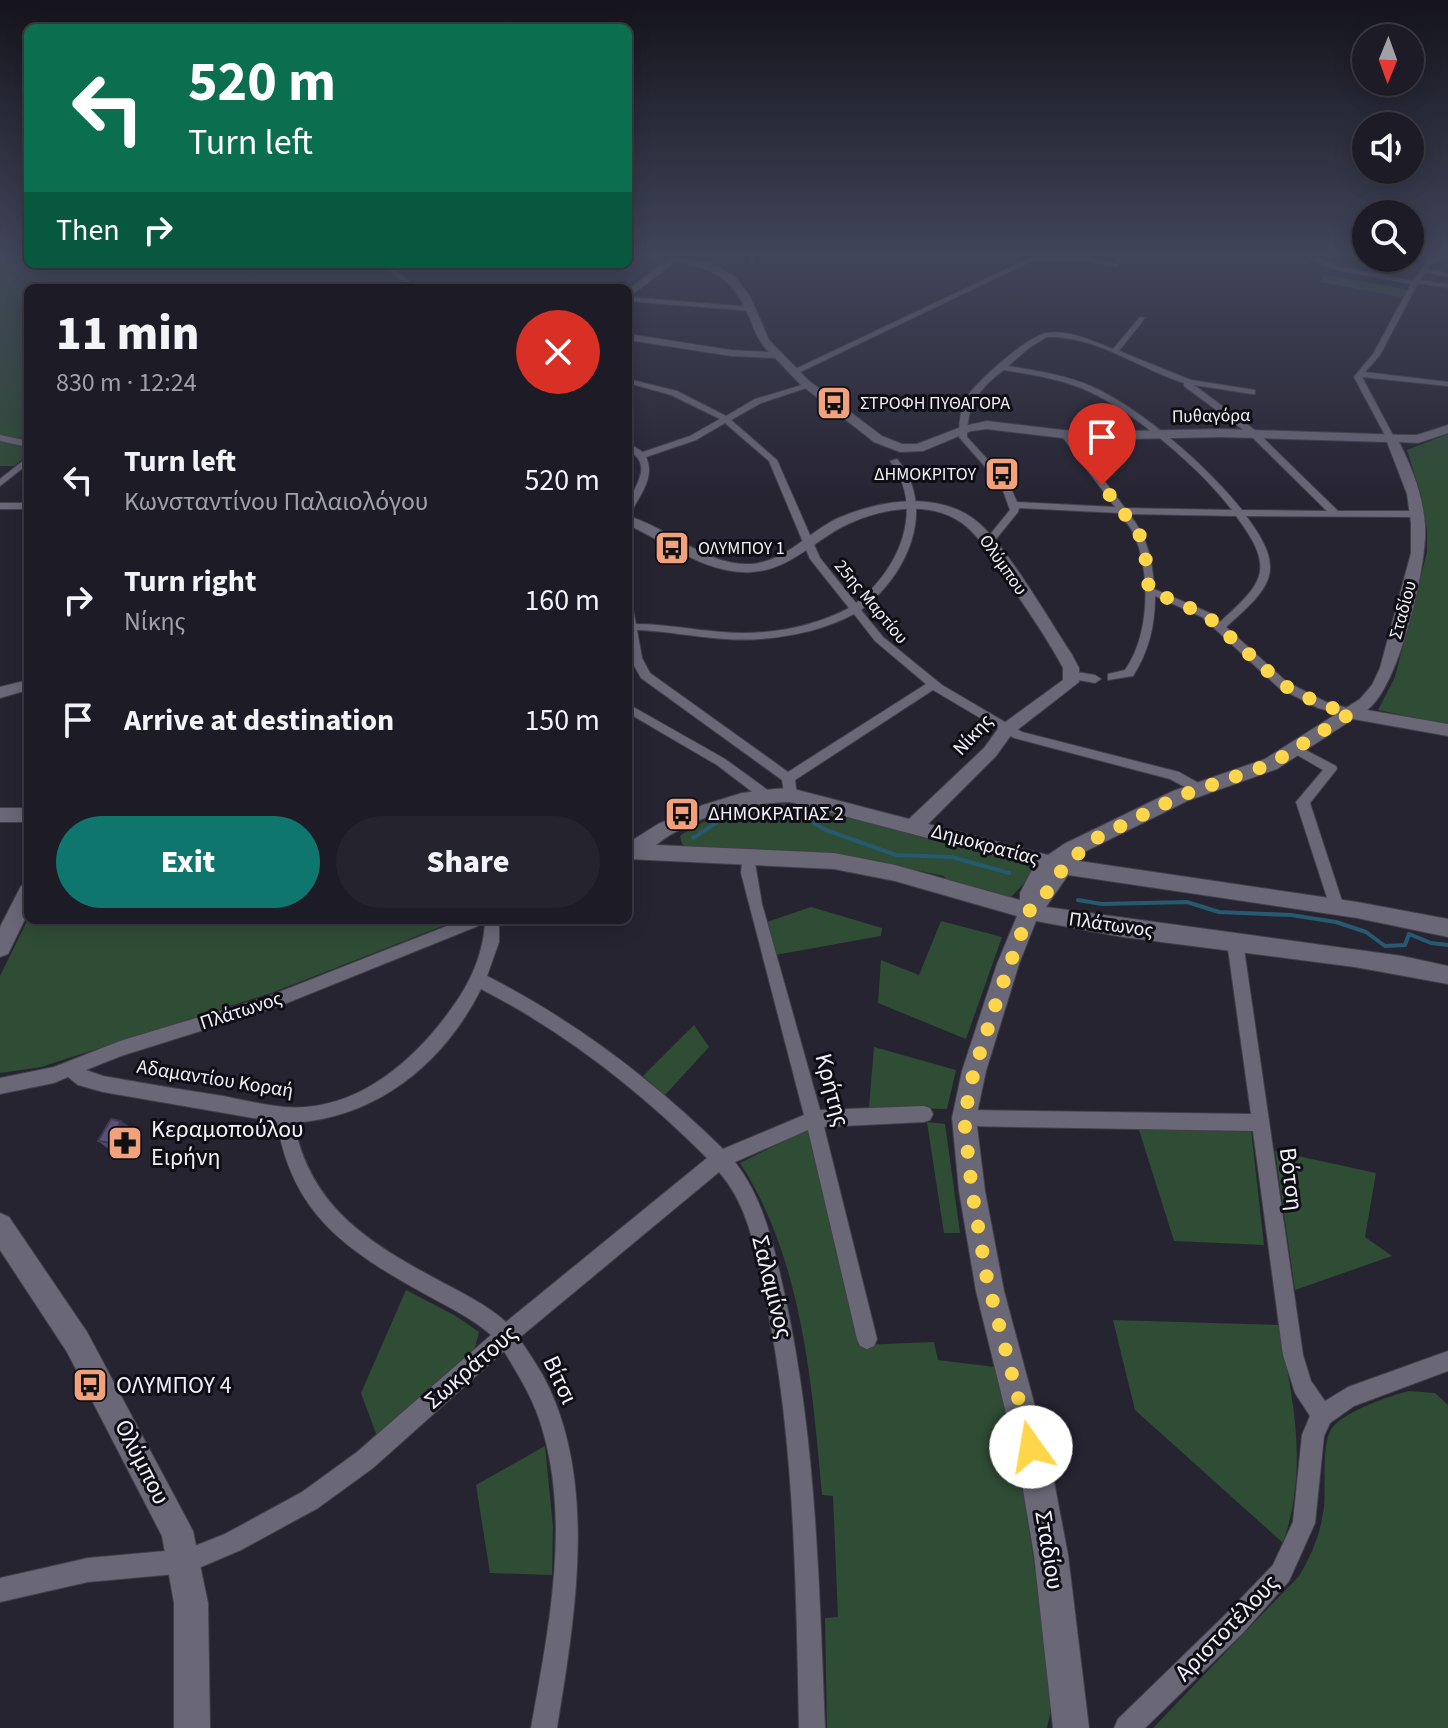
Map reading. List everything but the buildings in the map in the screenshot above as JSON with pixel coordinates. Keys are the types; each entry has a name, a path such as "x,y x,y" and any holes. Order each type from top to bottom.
{"street":[{"name":"Πυθαγόρα","path":"762,337 806,385 878,439 896,447 919,448 963,430 997,425 1065,435 1253,433 1391,439 1418,439 1448,429"},
{"path":"793,372 868,337"},
{"path":"989,542 1015,510 1005,484 964,438 969,396 1034,341 1043,337"},
{"path":"1065,337 1114,352 1180,380 1253,433 1335,513"},
{"path":"1114,352 1127,337"},
{"path":"1359,374 1376,355 1386,337"},
{"path":"632,338 731,353 777,355"},
{"path":"1002,367 1086,387 1119,405 1160,435 1240,514 1257,538 1265,558 1265,578 1257,591 1220,627"},
{"path":"1359,374 1448,384"},
{"name":"Σταδίου","path":"1071,1728 1051,1555 1035,1466 987,1279 972,1191 964,1118 974,1071 998,995 1030,910 1041,901 1056,865 1071,849 1090,845 1199,789 1263,768 1351,713 1376,692 1388,668 1418,553 1417,514 1408,470 1359,374"},
{"path":"1180,380 1252,392"},
{"name":"25ης Μαρτίου","path":"632,382 674,393 727,419 777,465 807,543 854,610 888,649 933,685 1006,730 1174,775 1199,789"},
{"path":"643,455 693,438 758,401 806,385"},
{"path":"1065,435 1137,530 1144,544 1149,590 1144,650 1129,673 1112,677"},
{"path":"0,438 24,443"},
{"path":"1401,457 1402,450 1418,439"},
{"path":"632,448 643,455 646,470 632,500"},
{"path":"632,627 762,636 812,625 854,610 886,576 910,531 907,482 894,461"},
{"path":"0,483 24,463"},
{"name":"Ολύμπου","path":"632,522 714,562 736,568 777,563 850,519 910,505 950,511 964,517 989,542 1063,653 1071,679"},
{"path":"1013,505 1240,514 1417,514"},
{"path":"0,506 24,506"},
{"path":"1149,590 1196,609 1279,682 1322,705 1448,730"},
{"path":"632,638 636,659 650,681 789,786 933,685"},
{"path":"1071,679 1095,679"},
{"name":"Νίκης","path":"914,826 990,752 1006,730 1071,679"},
{"path":"0,693 24,686"},
{"path":"632,710 721,762 764,794"},
{"path":"1296,749 1331,769 1303,802 1337,907"},
{"name":"Δημοκρατίας","path":"632,849 666,828 789,786 914,826 1056,865 1337,907 1448,928"},
{"path":"0,815 24,815"},
{"path":"1090,845 1086,865 1096,873"},
{"name":"Πλάτωνος","path":"632,850 673,855 809,857 863,865 1076,921 1355,956 1448,975"},
{"name":"Κρήτης","path":"748,855 748,873 764,940 814,1119 867,1339"},
{"path":"0,948 24,900"},
{"name":"Πλάτωνος","path":"0,1086 38,1080 120,1049 308,988 468,924"},
{"name":"Αδαμαντίου Κοραή","path":"71,1069 84,1079 103,1084 284,1115 353,1104 396,1081 441,1034 477,979 493,940 492,924"},
{"name":"Βότση","path":"1235,942 1294,1363 1305,1393 1322,1415"},
{"name":"Σαλαμίνος","path":"477,979 535,1009 589,1044 667,1109 741,1186 755,1219 779,1309 791,1372 804,1481 812,1728"},
{"name":"Σωκράτους","path":"0,1590 88,1570 187,1561 233,1542 338,1480 719,1160 814,1119 924,1114"},
{"name":"Βίτσι","path":"284,1115 289,1146 299,1174 319,1205 346,1235 400,1270 466,1305 506,1336 528,1368 542,1397 552,1425 562,1484 565,1576 544,1728"},
{"path":"964,1118 1260,1123"},
{"name":"Ολύμπου","path":"0,1226 77,1342 168,1511 187,1561 192,1728"},
{"path":"1322,1415 1348,1398 1448,1361"},
{"name":"Αριστοτέλους","path":"1127,1728 1233,1625 1281,1573 1304,1523 1313,1435 1322,1415"}],"green space":[{"path":"0,337 24,337 24,458 14,466 0,466"},
{"path":"1448,434 1448,725 1378,710 1395,677 1427,552 1421,495 1407,450"},
{"path":"761,804 794,804 829,810 1031,865 1034,873 1011,897 947,880 944,876 868,860 691,850 682,844 680,836 698,825 729,812"},
{"path":"811,907 882,928 881,936 775,955 767,922"},
{"path":"941,921 1002,937 966,1039 878,1003 881,960 919,975"},
{"path":"26,924 448,924 274,992 41,1067 0,1073 0,976"},
{"path":"694,1025 709,1047 665,1095 643,1076"},
{"path":"874,1047 956,1070 947,1109 869,1107"},
{"path":"927,1122 945,1124 960,1233 944,1233"},
{"path":"808,1129 861,1345 934,1342 938,1360 995,1367 1015,1452 1030,1537 1051,1709 1047,1728 827,1728 825,1618 838,1617 833,1496 822,1495 808,1366 791,1280 761,1200 740,1163"},
{"path":"1139,1130 1251,1130 1264,1245 1174,1241"},
{"path":"1275,1151 1376,1173 1365,1237 1392,1256 1295,1290"},
{"path":"406,1290 479,1332 474,1351 378,1439 361,1393"},
{"path":"1113,1320 1279,1325 1293,1408 1297,1460 1291,1515 1283,1543 1135,1410"},
{"path":"1409,1391 1435,1393 1448,1405 1448,1728 1153,1728 1299,1576 1312,1552 1321,1525 1326,1444 1332,1428 1357,1410"},
{"path":"545,1446 553,1527 552,1575 490,1573 476,1485"}],"waterway":[{"path":"693,838 722,819 809,820 826,830 896,855 952,857 1009,873"},
{"path":"1078,900 1102,904 1187,902 1219,912 1291,915 1336,922 1366,932 1385,946 1405,945 1409,934 1431,943 1448,945"}],"place":[{"name":"ΣΤΡΟΦΗ ΠΥΘΑΓΟΡΑ","path":"834,403"},
{"name":"ΔΗΜΟΚΡΙΤΟΥ","path":"1002,474"},
{"name":"ΟΛΥΜΠΟΥ 1","path":"672,548"},
{"name":"ΔΗΜΟΚΡΑΤΙΑΣ 2","path":"682,814"},
{"name":"Κεραμοπούλου Ειρήνη","path":"125,1143"},
{"name":"ΟΛΥΜΠΟΥ 4","path":"90,1385"}],"route":[{"path":"1031,1447 987,1279 972,1191 964,1118 974,1071 1008,964 1030,910 1041,901 1066,864 1097,838 1180,796 1271,764 1351,713 1322,705 1283,685 1206,615 1149,590 1144,544 1137,530 1102,485"}]}
